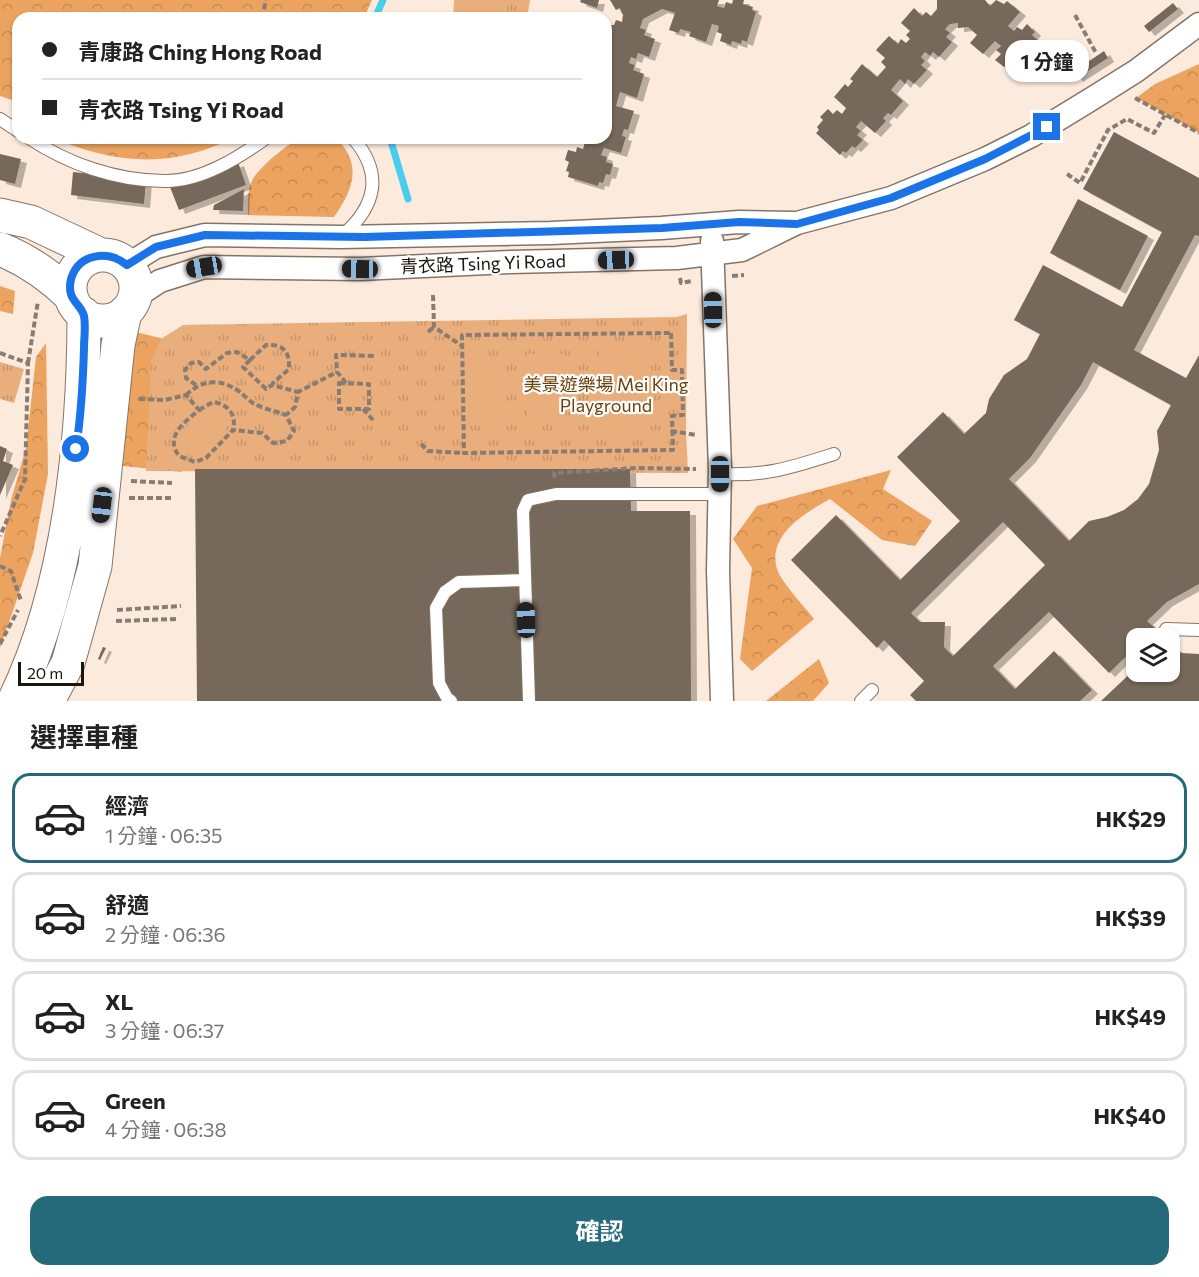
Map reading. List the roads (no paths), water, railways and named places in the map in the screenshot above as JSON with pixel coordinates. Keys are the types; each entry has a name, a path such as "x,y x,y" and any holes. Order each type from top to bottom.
{"main road":[{"path":"0,215 31,222 114,260 133,275 130,305 118,345 95,566 68,663 48,701"},
{"path":"0,249 31,263 92,318 109,320 130,305"},
{"path":"14,701 46,624 64,539 81,417 77,305 70,285 76,270 86,260 114,260"}],"street":[{"name":"青衣路 Tsing Yi Road","path":"130,305 167,278 204,267 360,269 712,255 742,250 797,224 891,198 1022,141 1136,71 1199,24"},
{"name":"青衣路 Tsing Yi Road","path":"114,260 188,237 222,235 341,237 551,232 739,222 797,224"},
{"path":"712,225 720,484 718,572 722,701"}],"lane":[{"path":"38,144 91,169 165,181 208,171 257,144"},
{"path":"341,237 364,213 374,184 368,158 358,144"},
{"path":"529,701 524,580 524,504 534,497 556,494 720,484 777,472 834,454"},
{"path":"447,700 439,683 436,608 445,592 459,582 524,580"},
{"path":"1180,630 1199,630"},
{"path":"861,701 872,690"}],"waterway":[{"path":"378,12 383,0"},
{"path":"392,144 408,199"}],"park label":[{"name":"美景遊樂場 Mei King Playground","path":"606,395"}]}
